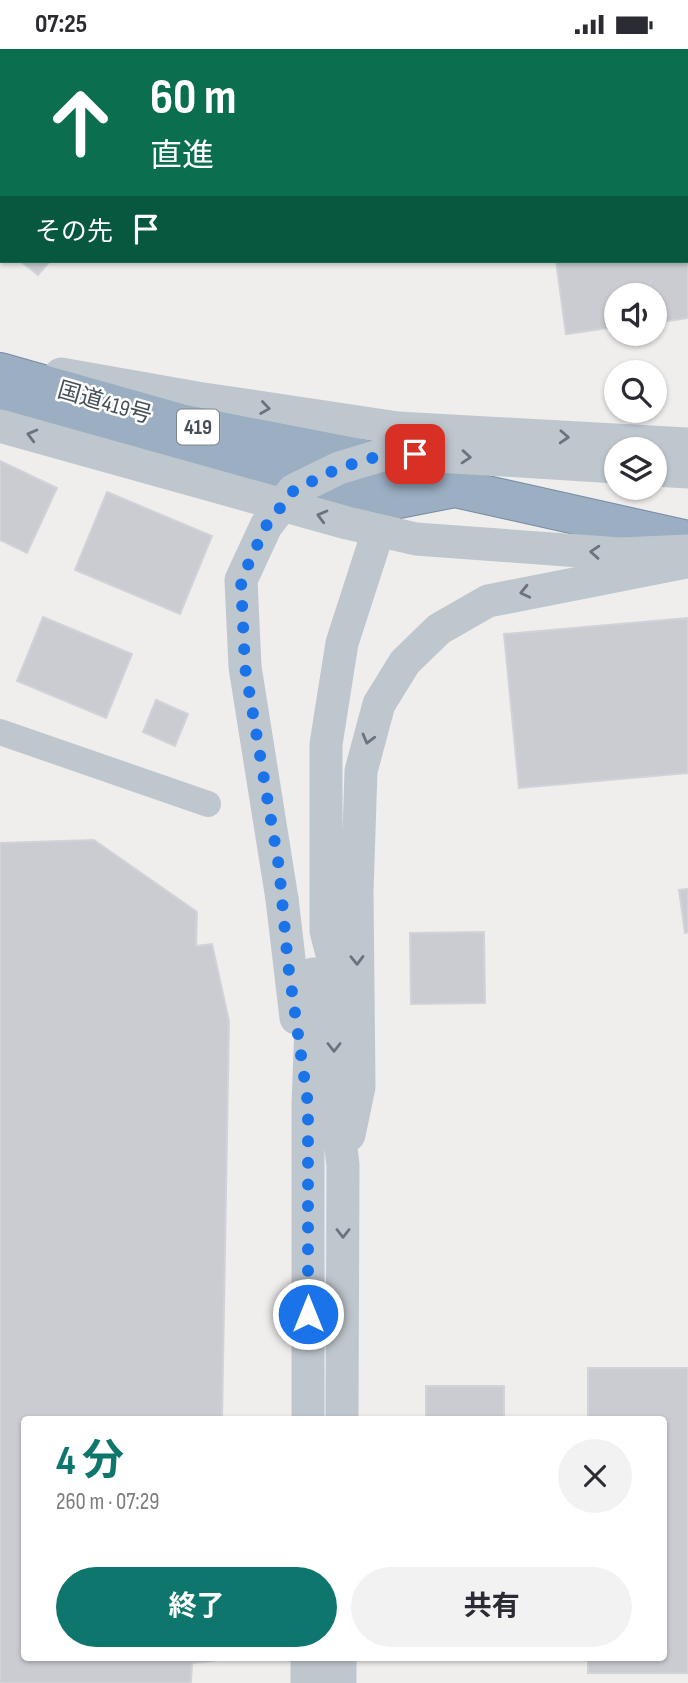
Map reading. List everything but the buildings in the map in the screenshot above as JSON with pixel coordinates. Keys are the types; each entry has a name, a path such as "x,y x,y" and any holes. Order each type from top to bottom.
{"highway":[{"name":"国道419号","path":"0,372 184,424 400,465 455,488 688,540"},
{"name":"国道419号","path":"0,403 222,463 388,501 455,488"}],"street":[{"path":"0,363 197,398 398,428 688,444"},
{"path":"0,426 334,520 416,539 621,554 688,551"},
{"path":"308,1104 282,899 245,667 241,580 266,526 294,490 339,468 389,453 604,466"},
{"path":"342,1416 343,1165 334,1087 335,966 326,930 326,744 342,643 400,465"},
{"path":"667,471 688,472"},
{"path":"343,1165 359,1087 357,892 360,771 379,704 405,662 439,629 488,601 688,561"},
{"path":"0,731 208,804"},
{"path":"307,1416 308,1104 313,964 326,930"},
{"path":"307,1661 307,1683"},
{"path":"340,1661 340,1683"}],"route":[{"path":"308,1314 308,1104 288,964 279,867 259,762 245,667 241,580 266,526 294,490 339,468 389,453 415,454"}]}
